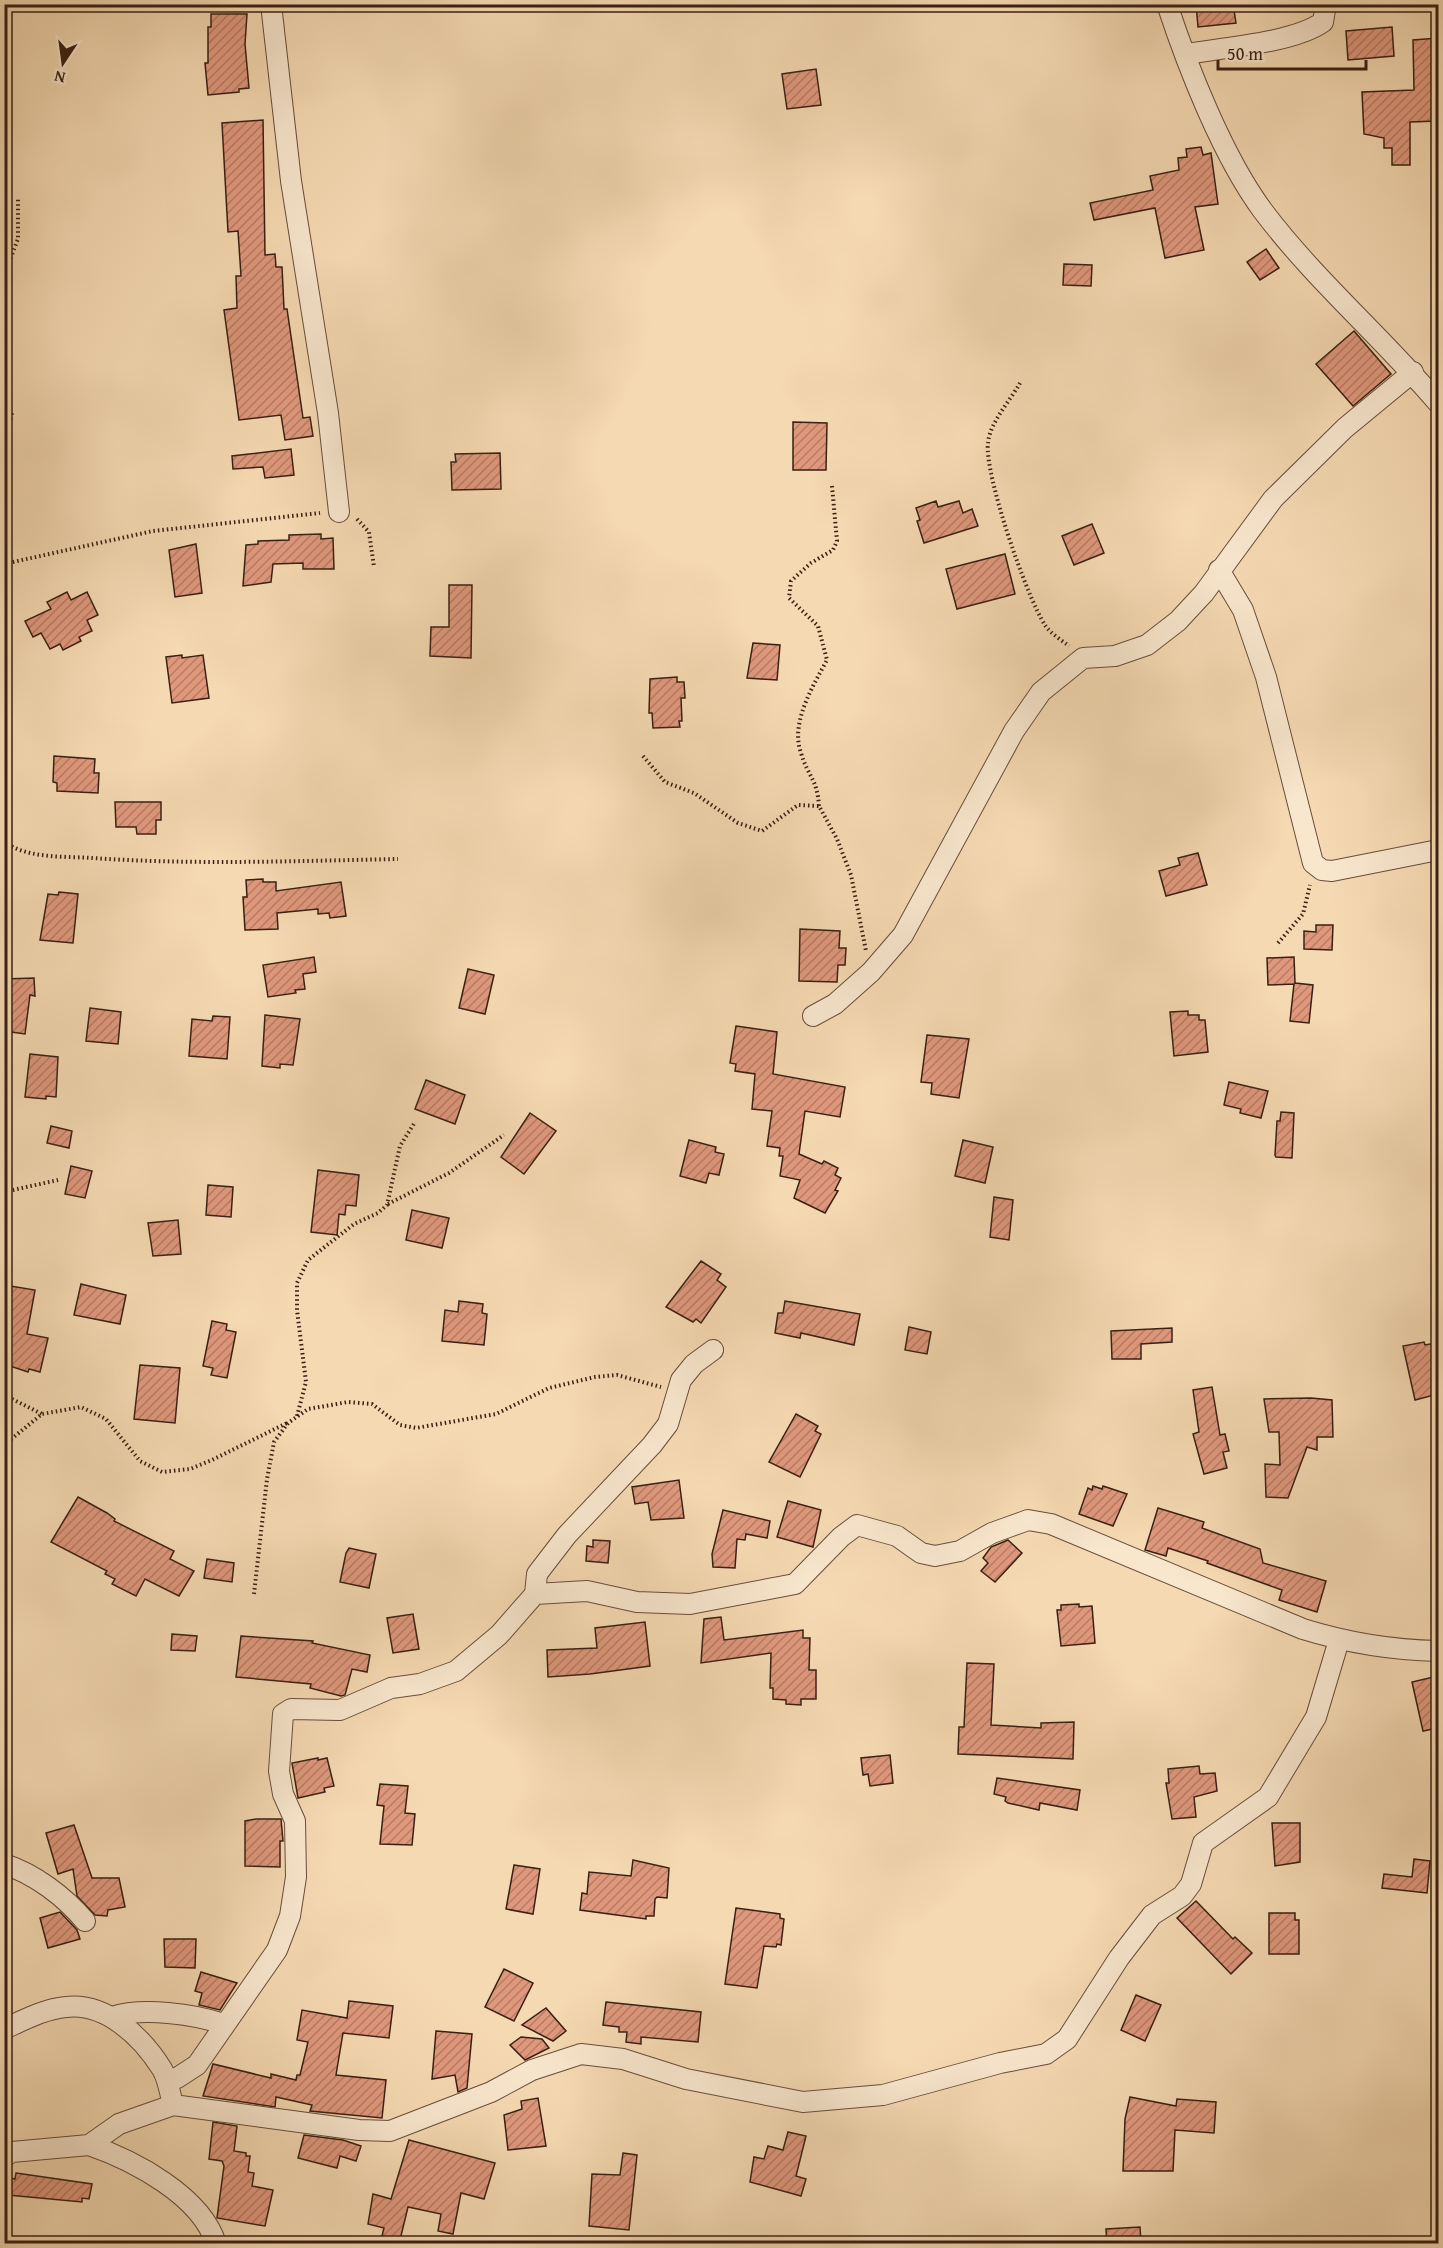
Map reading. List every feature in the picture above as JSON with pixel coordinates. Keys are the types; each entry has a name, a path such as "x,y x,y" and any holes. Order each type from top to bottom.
{"street":[{"path":"271,4 291,181 328,413 339,512"},
{"path":"1167,4 1185,54 1222,140 1262,209 1349,309 1413,372 1438,403"},
{"path":"1185,54 1261,42 1312,30 1323,22 1326,4"},
{"path":"813,1016 835,1004 872,972 903,935 1014,731 1041,692 1083,658 1115,656 1147,645 1178,621 1204,593 1273,499 1345,428 1413,372"},
{"path":"1220,570 1244,610 1266,677 1312,863 1322,870 1332,871 1438,850"},
{"path":"170,2074 197,2065 277,1950 290,1916 296,1877 295,1821 283,1794 279,1771 283,1714 291,1709 340,1710 391,1688 420,1684 456,1671 499,1635 535,1594 537,1574 567,1535 668,1424 681,1380 693,1364 713,1350"},
{"path":"535,1594 586,1591 637,1602 690,1604 795,1584 841,1537 857,1525 897,1536 921,1553 935,1556 960,1551 992,1533 1028,1520 1051,1524 1303,1629 1362,1645 1438,1651"},
{"path":"89,2145 119,2124 173,2104 359,2130 390,2131 491,2092 532,2070 581,2055 623,2059 686,2079 803,2102 883,2095 999,2063 1046,2054 1067,2039 1119,1958 1152,1915 1182,1896 1191,1884 1203,1843 1268,1797 1316,1717 1339,1640"},
{"path":"4,1864 16,1868 69,1902 85,1921"},
{"path":"4,2029 40,2013 67,2007 98,2010 131,2031 187,2090 194,2107"},
{"path":"112,2017 145,2013 193,2016 224,2024"},
{"path":"170,2074 173,2104"},
{"path":"4,2157 12,2152 89,2145 110,2152 186,2199 203,2215 216,2244"}],"path":[{"path":"4,275 18,239 18,197"},
{"path":"1020,382 995,422 988,443 991,474 1029,595 1046,627 1083,658"},
{"path":"4,397 12,413 4,451"},
{"path":"4,411 12,413"},
{"path":"832,486 837,541 833,550 811,563 791,580 789,598 818,626 827,660 809,693 797,735 800,753 818,785 819,806 837,838 851,876 859,925 872,972"},
{"path":"4,564 153,531 339,512 358,519 369,532 374,567"},
{"path":"643,756 665,782 694,793 738,823 762,831 798,805 819,806"},
{"path":"4,842 16,850 38,855 156,863 398,859"},
{"path":"1278,943 1303,914 1312,863"},
{"path":"387,1205 400,1146 415,1122"},
{"path":"296,1417 306,1382 297,1310 297,1283 308,1260 354,1224 449,1173 504,1135"},
{"path":"4,1192 58,1180"},
{"path":"4,1444 42,1414 81,1407 106,1419 140,1461 162,1472 190,1468 212,1460 288,1423 308,1409 348,1402 372,1404 400,1425 416,1428 496,1414 549,1388 616,1375 668,1388 676,1396"},
{"path":"4,1395 42,1414"},
{"path":"254,1594 267,1479 274,1442 288,1423"},
{"path":"4,1513 9,1532 4,1544"}],"building":[{"path":"1196,4 1233,4 1236,23 1198,27"},
{"path":"211,14 247,14 245,44 249,88 239,89 239,92 208,95 205,63 208,63 208,27 211,27"},
{"path":"1392,27 1394,56 1348,60 1346,31"},
{"path":"1438,38 1438,121 1410,122 1410,165 1392,165 1392,148 1384,148 1384,138 1364,134 1362,92 1414,90 1413,40"},
{"path":"816,69 821,105 787,109 782,74"},
{"path":"263,120 265,255 275,254 276,267 282,267 284,309 287,309 303,418 310,417 313,436 285,440 281,415 239,420 224,310 237,308 236,276 241,276 238,231 228,232 222,123"},
{"path":"1201,147 1203,155 1211,153 1218,204 1195,207 1204,250 1165,258 1155,208 1094,220 1090,203 1153,190 1150,176 1179,170 1178,158 1187,157 1186,149"},
{"path":"1266,249 1279,268 1260,280 1247,262"},
{"path":"1064,264 1092,265 1091,286 1063,285"},
{"path":"1354,331 1391,374 1353,406 1316,364"},
{"path":"793,422 827,423 826,470 793,470"},
{"path":"291,449 294,475 265,478 263,467 233,469 232,456"},
{"path":"500,453 501,489 452,490 451,462 456,462 455,454"},
{"path":"936,501 938,507 959,501 963,513 972,509 978,526 924,543 917,521 920,520 916,508"},
{"path":"1092,524 1104,553 1074,565 1062,536"},
{"path":"321,534 321,539 333,538 334,569 303,569 303,563 273,564 271,582 243,586 246,545 258,544 258,541 289,540 289,535"},
{"path":"196,544 202,593 175,597 169,550"},
{"path":"1005,554 1015,594 957,609 946,569"},
{"path":"449,585 472,585 471,658 430,656 431,627 449,627"},
{"path":"67,592 71,600 87,592 98,615 87,620 92,631 79,637 81,641 63,650 60,644 50,649 41,633 33,637 25,621 51,609 47,602"},
{"path":"753,643 780,645 777,680 747,678"},
{"path":"182,655 182,658 203,655 209,698 172,703 166,657"},
{"path":"677,677 677,682 684,682 685,698 681,698 680,727 653,728 652,713 649,713 650,679"},
{"path":"54,756 95,759 94,773 99,773 98,793 57,791 57,783 53,782"},
{"path":"115,802 161,802 161,820 156,820 156,834 137,834 136,827 116,827"},
{"path":"1198,853 1207,885 1166,896 1159,871 1180,865 1178,858"},
{"path":"263,879 263,882 276,882 276,891 341,882 346,916 330,918 329,913 318,914 318,909 277,913 278,929 245,930 243,897 247,897 246,880"},
{"path":"59,892 78,894 73,943 40,940 48,894 58,895"},
{"path":"1316,925 1333,925 1332,950 1304,949 1304,931 1316,932"},
{"path":"800,929 840,931 839,948 846,948 845,965 838,965 837,982 799,981"},
{"path":"314,957 316,972 303,974 305,989 295,990 296,993 268,997 263,965"},
{"path":"1294,957 1295,983 1313,985 1309,1023 1290,1021 1294,984 1268,985 1267,958"},
{"path":"468,969 494,975 485,1014 459,1008"},
{"path":"34,978 35,996 30,995 25,1034 4,1031 4,979"},
{"path":"90,1008 121,1012 118,1044 86,1041"},
{"path":"1188,1011 1188,1015 1199,1015 1199,1020 1205,1020 1208,1052 1174,1056 1170,1012"},
{"path":"265,1015 300,1019 293,1065 280,1064 280,1068 262,1066"},
{"path":"213,1016 230,1017 227,1059 189,1056 192,1019 212,1021"},
{"path":"736,1026 777,1032 773,1074 845,1087 840,1117 805,1111 799,1154 822,1164 824,1161 838,1168 835,1175 841,1178 835,1190 838,1191 825,1213 794,1198 800,1180 780,1176 783,1156 779,1156 780,1148 767,1146 772,1111 752,1109 755,1074 735,1071 736,1064 730,1063"},
{"path":"927,1035 969,1039 959,1098 931,1094 932,1083 921,1082"},
{"path":"30,1054 58,1057 56,1097 46,1096 46,1099 25,1097"},
{"path":"426,1080 465,1095 455,1124 415,1109"},
{"path":"1229,1082 1268,1091 1261,1118 1240,1113 1241,1109 1224,1105"},
{"path":"1281,1112 1294,1113 1292,1158 1275,1155 1277,1121 1280,1121"},
{"path":"530,1113 556,1131 524,1174 501,1157"},
{"path":"51,1126 72,1131 69,1148 47,1143"},
{"path":"689,1140 716,1147 715,1152 724,1154 719,1175 709,1173 706,1183 680,1176"},
{"path":"963,1140 993,1147 985,1183 955,1176"},
{"path":"71,1166 92,1171 85,1198 65,1194"},
{"path":"318,1170 359,1175 356,1206 346,1205 345,1215 339,1214 337,1235 311,1232"},
{"path":"208,1185 233,1187 231,1217 206,1215"},
{"path":"994,1197 1013,1200 1009,1240 990,1237"},
{"path":"412,1210 449,1218 442,1248 406,1240"},
{"path":"178,1220 181,1254 153,1256 148,1223"},
{"path":"701,1261 721,1274 717,1280 726,1287 701,1323 696,1319 693,1322 666,1307"},
{"path":"81,1284 126,1295 120,1324 74,1315"},
{"path":"4,1285 35,1290 27,1334 48,1338 40,1372 29,1369 28,1372 4,1364"},
{"path":"459,1301 483,1304 482,1313 487,1314 484,1345 442,1341 445,1310 458,1312"},
{"path":"785,1301 860,1314 854,1345 801,1333 800,1338 775,1333 778,1313 783,1313"},
{"path":"212,1321 227,1324 226,1330 236,1332 227,1378 211,1375 213,1368 203,1366"},
{"path":"909,1327 931,1332 927,1354 905,1350"},
{"path":"1172,1328 1172,1342 1141,1344 1141,1359 1112,1359 1111,1331"},
{"path":"1424,1342 1425,1345 1436,1343 1438,1394 1415,1400 1403,1346"},
{"path":"140,1365 180,1368 175,1423 134,1419"},
{"path":"1212,1387 1220,1435 1225,1434 1229,1451 1223,1452 1227,1468 1204,1474 1193,1434 1199,1432 1193,1390"},
{"path":"1264,1399 1332,1400 1333,1437 1317,1437 1317,1450 1307,1447 1288,1498 1266,1497 1265,1464 1280,1465 1279,1432 1269,1432"},
{"path":"796,1414 818,1426 815,1431 821,1434 800,1477 769,1462"},
{"path":"679,1480 684,1518 651,1520 648,1502 635,1504 632,1487"},
{"path":"1093,1486 1102,1489 1103,1486 1127,1494 1113,1526 1079,1514 1088,1488 1092,1490"},
{"path":"78,1497 107,1513 115,1519 114,1521 174,1551 170,1559 194,1571 179,1596 145,1579 136,1596 112,1584 115,1579 105,1574 107,1571 51,1542"},
{"path":"788,1501 821,1510 813,1547 777,1537"},
{"path":"1158,1508 1204,1522 1202,1528 1260,1549 1263,1563 1326,1581 1317,1612 1279,1600 1282,1590 1207,1563 1208,1561 1168,1548 1166,1556 1145,1550"},
{"path":"723,1510 770,1521 767,1538 746,1534 745,1540 737,1539 735,1568 713,1567 712,1554"},
{"path":"593,1540 610,1541 608,1563 586,1561 587,1546 593,1547"},
{"path":"1008,1540 1022,1553 995,1582 981,1571 988,1563 983,1558 991,1547"},
{"path":"349,1548 376,1554 369,1588 340,1582"},
{"path":"207,1559 234,1563 232,1582 204,1578"},
{"path":"1079,1604 1079,1607 1092,1606 1095,1643 1061,1646 1057,1610 1061,1610 1061,1605"},
{"path":"413,1614 419,1649 393,1653 387,1618"},
{"path":"721,1617 724,1640 803,1630 803,1638 810,1638 809,1670 816,1670 816,1699 801,1699 801,1705 786,1704 786,1700 773,1699 773,1688 770,1688 771,1653 701,1663 704,1619"},
{"path":"645,1622 650,1666 548,1677 547,1650 597,1648 595,1628"},
{"path":"172,1634 197,1636 195,1651 171,1650"},
{"path":"241,1636 313,1641 312,1643 370,1655 367,1672 352,1669 345,1695 341,1696 310,1688 311,1684 236,1677"},
{"path":"967,1663 994,1664 991,1725 1041,1728 1041,1723 1074,1722 1073,1759 958,1754 959,1727 964,1727"},
{"path":"1438,1676 1438,1728 1423,1731 1412,1682"},
{"path":"890,1755 893,1783 870,1786 868,1774 863,1775 861,1758"},
{"path":"318,1758 318,1760 327,1758 334,1786 324,1788 325,1792 298,1798 292,1763"},
{"path":"1199,1766 1200,1774 1215,1773 1217,1791 1194,1797 1196,1817 1172,1819 1166,1783 1169,1783 1168,1769"},
{"path":"997,1778 1080,1790 1077,1810 1040,1803 1039,1810 1008,1803 1005,1801 1006,1797 994,1794"},
{"path":"380,1784 408,1786 405,1813 415,1814 412,1845 380,1844 384,1806 377,1805"},
{"path":"281,1819 283,1841 280,1841 280,1867 245,1866 245,1821"},
{"path":"1272,1823 1300,1823 1300,1862 1275,1866"},
{"path":"74,1825 92,1878 119,1878 125,1907 108,1910 107,1916 95,1915 77,1896 73,1869 58,1874 46,1833"},
{"path":"1414,1859 1430,1861 1427,1893 1382,1888 1384,1874 1412,1877"},
{"path":"633,1860 669,1868 667,1898 657,1897 655,1899 654,1916 646,1916 646,1919 580,1910 582,1893 587,1894 589,1872 631,1876"},
{"path":"514,1865 540,1869 533,1914 506,1909"},
{"path":"1196,1901 1233,1939 1235,1937 1252,1953 1231,1974 1177,1918"},
{"path":"736,1908 780,1914 780,1918 784,1919 781,1945 764,1946 757,1988 725,1984"},
{"path":"60,1912 77,1930 80,1939 48,1948 40,1918"},
{"path":"1269,1913 1295,1913 1295,1920 1299,1920 1299,1954 1269,1954"},
{"path":"164,1939 196,1939 195,1968 165,1967"},
{"path":"504,1969 533,1983 514,2021 485,2007"},
{"path":"201,1972 237,1983 220,2010 199,2005 202,1993 195,1991"},
{"path":"1136,1995 1161,2005 1145,2041 1121,2030"},
{"path":"349,2001 393,2006 389,2038 343,2033 336,2075 386,2080 382,2118 310,2111 312,2105 276,2097 275,2107 203,2096 213,2064 271,2078 271,2074 296,2080 297,2075 300,2075 308,2042 297,2040 302,2010 347,2018"},
{"path":"606,2002 701,2012 698,2042 641,2037 641,2044 626,2042 627,2032 619,2032 619,2027 603,2025"},
{"path":"546,2008 566,2031 553,2041 522,2025"},
{"path":"436,2031 472,2034 467,2088 458,2092 455,2075 432,2079"},
{"path":"521,2037 542,2039 549,2048 525,2060 510,2045"},
{"path":"1130,2097 1176,2106 1177,2099 1216,2102 1214,2133 1175,2130 1173,2171 1123,2171 1125,2119"},
{"path":"538,2098 546,2146 508,2150 504,2115 522,2109 521,2101"},
{"path":"213,2122 237,2126 234,2151 250,2156 248,2172 254,2173 252,2186 273,2190 265,2226 217,2218 224,2166 222,2161 209,2159"},
{"path":"788,2132 806,2136 796,2176 806,2179 801,2196 750,2182 754,2157 764,2159 768,2146 783,2150"},
{"path":"304,2135 343,2140 361,2146 356,2161 340,2156 337,2168 298,2158"},
{"path":"409,2140 495,2163 484,2199 461,2193 453,2234 438,2231 441,2214 408,2207 399,2244 380,2244 384,2228 368,2224 373,2194 391,2199"},
{"path":"623,2153 637,2155 629,2230 589,2226 592,2174 620,2175"},
{"path":"16,2173 92,2184 89,2199 82,2198 82,2202 8,2195 10,2178 15,2179"},
{"path":"1140,2227 1141,2244 1107,2244 1106,2229"}]}
